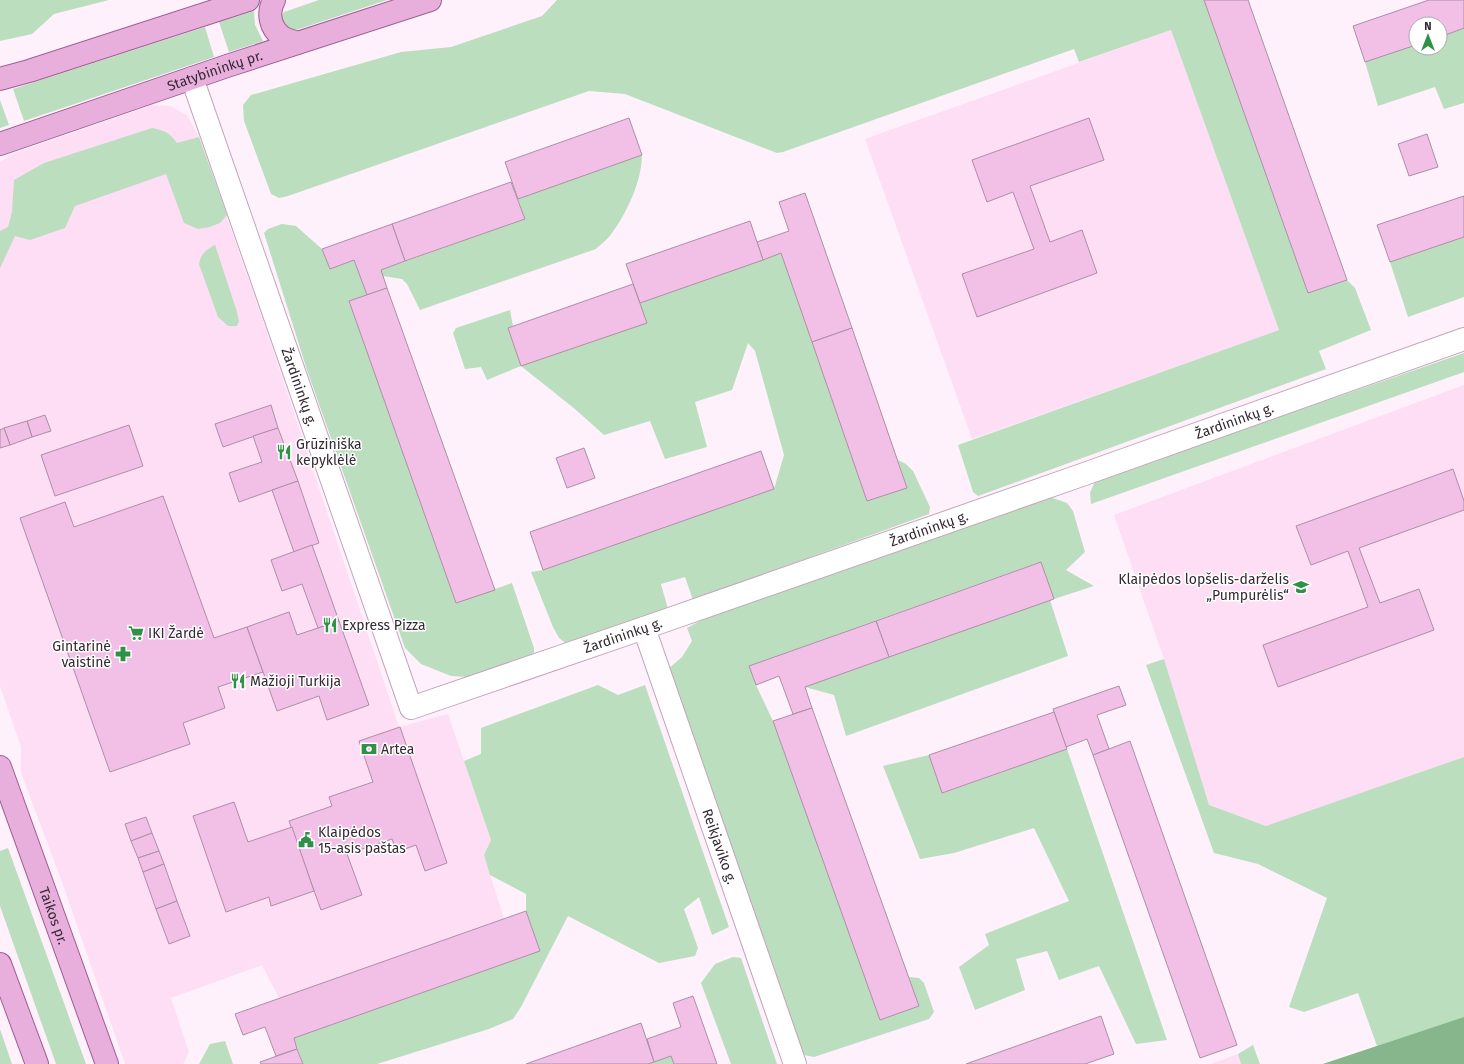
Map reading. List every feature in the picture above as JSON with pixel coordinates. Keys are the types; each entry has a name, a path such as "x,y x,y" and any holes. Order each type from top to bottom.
{"main road":[{"path":"0,79 29,72 248,0"},
{"path":"274,0 270,7 270,19 274,28 282,37 297,43"},
{"name":"Statybininkų pr.","path":"0,144 192,78 430,0"},
{"name":"Taikos pr.","path":"0,767 107,1064"},
{"path":"0,964 37,1064"}],"street":[{"name":"Žardininkų g.","path":"192,78 411,708 1098,469 1464,339"},
{"name":"Reikjaviko g.","path":"644,628 794,1064"}],"shaded area":[{"path":"0,0 109,0 54,14 32,34 0,41"},
{"path":"319,0 387,0 293,31 284,24 281,17 284,12"},
{"path":"557,0 1204,0 1308,293 1347,280 1355,288 1371,330 1319,351 1326,369 978,496 973,492 958,445 1279,330 1171,30 1079,62 1074,49 783,152 777,153 625,94 589,91 288,196 279,198 271,194 244,121 243,105 251,95 401,52 451,47 542,16"},
{"path":"254,11 255,25 263,41 229,52 219,22"},
{"path":"205,27 214,57 24,121 13,89"},
{"path":"1464,28 1464,103 1444,109 1435,87 1378,106 1365,62 1408,48 1408,56 1448,56 1448,34"},
{"path":"1171,30 1279,330 972,439 865,139"},
{"path":"0,100 9,125 0,128"},
{"path":"152,105 170,106 187,115 199,137 269,338 399,727 448,714 491,840 484,855 504,919 279,998 262,965 171,998 189,1052 183,1064 125,1064 62,882 21,773 21,747 0,686 0,162 12,154"},
{"path":"152,128 166,132 172,136 177,143 199,137 227,215 220,223 210,227 198,229 184,223 166,174 75,206 65,228 30,240 15,236 0,268 0,231 8,227 12,212 14,180 44,163"},
{"path":"642,155 639,175 633,196 618,225 596,249 420,310 407,284 402,279 383,276 381,270 525,219 518,199"},
{"path":"282,224 296,226 322,249 330,269 354,260 367,295 349,301 456,603 512,583 534,648 534,653 531,658 467,677 451,676 421,664 405,648 307,370 264,233 268,229"},
{"path":"1464,237 1464,297 1408,317 1390,262"},
{"path":"215,245 237,312 239,321 237,326 228,326 218,317 199,264 204,252"},
{"path":"781,253 867,501 907,488 898,460 906,464 913,471 930,507 929,514 693,600 685,577 661,584 668,609 568,645 559,638 553,627 531,572 543,570 774,489 784,455 755,351 748,343 732,390 695,402 707,447 665,459 650,421 604,435 575,409 521,366 646,323 640,303"},
{"path":"510,310 513,326 508,328 521,366 487,380 481,367 465,369 453,333 456,328"},
{"path":"1464,353 1464,372 1091,504 1090,493 1095,481"},
{"name":"Klaipėdos lopšelis-darželis „Pumpurėlis“","path":"1464,385 1464,757 1266,826 1209,806 1164,659 1114,515"},
{"path":"1050,497 1067,503 1073,511 1085,552 1066,570 1094,586 1054,599 1040,562 749,666 773,721 880,1020 919,1006 909,977 919,978 924,983 934,1012 929,1019 814,1057 804,1055 667,670 682,657 692,641 687,628 709,616"},
{"path":"1050,600 1068,656 846,736 834,695 805,687"},
{"path":"1164,659 1209,805 1266,826 1464,757 1464,1064 1323,1064 1377,1046 1358,993 1304,1012 1289,1007 1327,898 1258,864 1214,853 1146,665"},
{"path":"598,685 618,695 645,685 729,927 712,935 699,897 684,909 698,948 695,956 659,963 568,916 521,1007 513,1019 489,1029 377,1064 303,1064 294,1038 540,951 526,911 526,894 490,875 484,855 491,840 464,761 481,754 481,728"},
{"path":"1067,749 1167,1040 1136,1044 1099,966 1059,980 1047,951 1016,959 1025,990 975,1010 959,967 989,945 985,934 1069,901 1034,828 954,853 920,859 883,766 929,755 943,793"},
{"path":"8,848 86,1064 56,1064 0,906 0,851"},
{"path":"733,957 741,958 777,1064 731,1064 701,983 715,964"},
{"path":"1464,1017 1464,1064 1323,1064"},
{"path":"0,1029 12,1064 0,1064"},
{"path":"225,1041 233,1064 199,1064 210,1044"},
{"path":"1253,1045 1260,1064 1241,1064 1238,1054"},
{"path":"1238,1054 1241,1064 1211,1064"},
{"path":"671,1056 674,1064 648,1064"}],"building":[{"path":"1204,0 1248,0 1347,280 1308,293"},
{"path":"1429,0 1464,0 1464,28 1448,34 1448,16 1408,16 1408,48 1365,62 1353,26"},
{"path":"629,118 642,155 518,199 505,162"},
{"path":"1089,118 1104,160 1030,186 1050,242 1082,230 1097,273 977,317 962,274 1034,249 1013,192 987,202 972,160"},
{"path":"1427,134 1438,167 1409,176 1398,144"},
{"path":"511,182 525,219 405,261 392,224"},
{"path":"805,193 852,328 812,342 781,253 763,260 757,242 789,231 779,202"},
{"path":"1464,196 1464,237 1390,262 1377,225"},
{"path":"750,221 763,260 640,303 626,264"},
{"path":"392,224 405,261 381,270 387,288 367,295 354,260 330,269 322,249"},
{"path":"633,284 647,323 521,366 508,328"},
{"path":"387,288 495,590 456,603 349,301"},
{"path":"852,328 907,488 867,501 812,342"},
{"path":"271,405 278,428 223,447 215,424"},
{"path":"45,415 51,431 32,437 27,421"},
{"path":"27,421 32,437 10,445 4,428"},
{"path":"129,425 143,466 55,496 41,455"},
{"path":"4,428 10,445 0,448 0,430"},
{"path":"278,428 298,481 239,502 229,473 262,462 253,436"},
{"path":"584,448 595,478 567,488 556,458"},
{"path":"761,451 774,489 543,570 530,532"},
{"path":"1453,469 1464,501 1464,510 1359,548 1380,603 1419,589 1434,630 1278,687 1263,645 1368,607 1348,551 1311,565 1296,526"},
{"path":"298,481 319,543 294,552 272,490"},
{"name":"IKI Žardė","path":"163,496 214,638 247,627 263,672 218,687 225,708 183,723 190,744 110,772 20,518 65,502 74,527"},
{"path":"312,545 339,621 318,628 302,584 282,591 271,560"},
{"path":"1041,562 1054,599 889,657 876,621"},
{"path":"289,612 297,635 339,621 369,705 327,720 319,696 277,711 247,627"},
{"path":"876,621 889,657 805,687 812,708 793,714 779,676 756,685 749,666"},
{"path":"1119,686 1126,705 1097,715 1109,749 1093,755 1087,739 1066,747 1053,709"},
{"path":"812,708 919,1006 880,1020 773,721"},
{"path":"1054,712 1067,749 942,793 929,755"},
{"path":"400,727 447,863 425,871 416,845 397,852 392,839 347,854 362,895 321,910 289,821 332,806 329,797 373,782 359,741"},
{"path":"1130,741 1237,1045 1200,1058 1093,755"},
{"path":"234,802 248,842 292,827 314,891 271,906 269,897 226,912 193,816"},
{"path":"146,817 152,833 131,841 125,824"},
{"path":"152,833 159,851 138,858 131,841"},
{"path":"159,851 164,864 143,872 138,858"},
{"path":"164,864 177,901 156,909 143,872"},
{"path":"177,901 190,936 169,944 156,909"},
{"path":"526,911 540,951 294,1038 297,1049 276,1056 265,1027 243,1035 235,1014"},
{"path":"693,996 717,1064 674,1064 671,1056 654,1062 647,1039 681,1027 673,1003"},
{"path":"1101,1016 1114,1054 1085,1064 966,1064"},
{"path":"641,1023 654,1062 648,1064 526,1064"},
{"path":"297,1049 303,1064 261,1064 260,1062"}],"place":[{"name":"Grūziniška kepyklėlė","path":"284,452"},
{"name":"Klaipėdos lopšelis-darželis „Pumpurėlis“","path":"1301,587"},
{"name":"Express Pizza","path":"330,625"},
{"name":"IKI Žardė","path":"136,633"},
{"name":"Gintarinė vaistinė","path":"123,654"},
{"name":"Mažioji Turkija","path":"238,681"},
{"name":"Artea","path":"369,749"},
{"name":"Klaipėdos 15-asis paštas","path":"306,840"}]}
